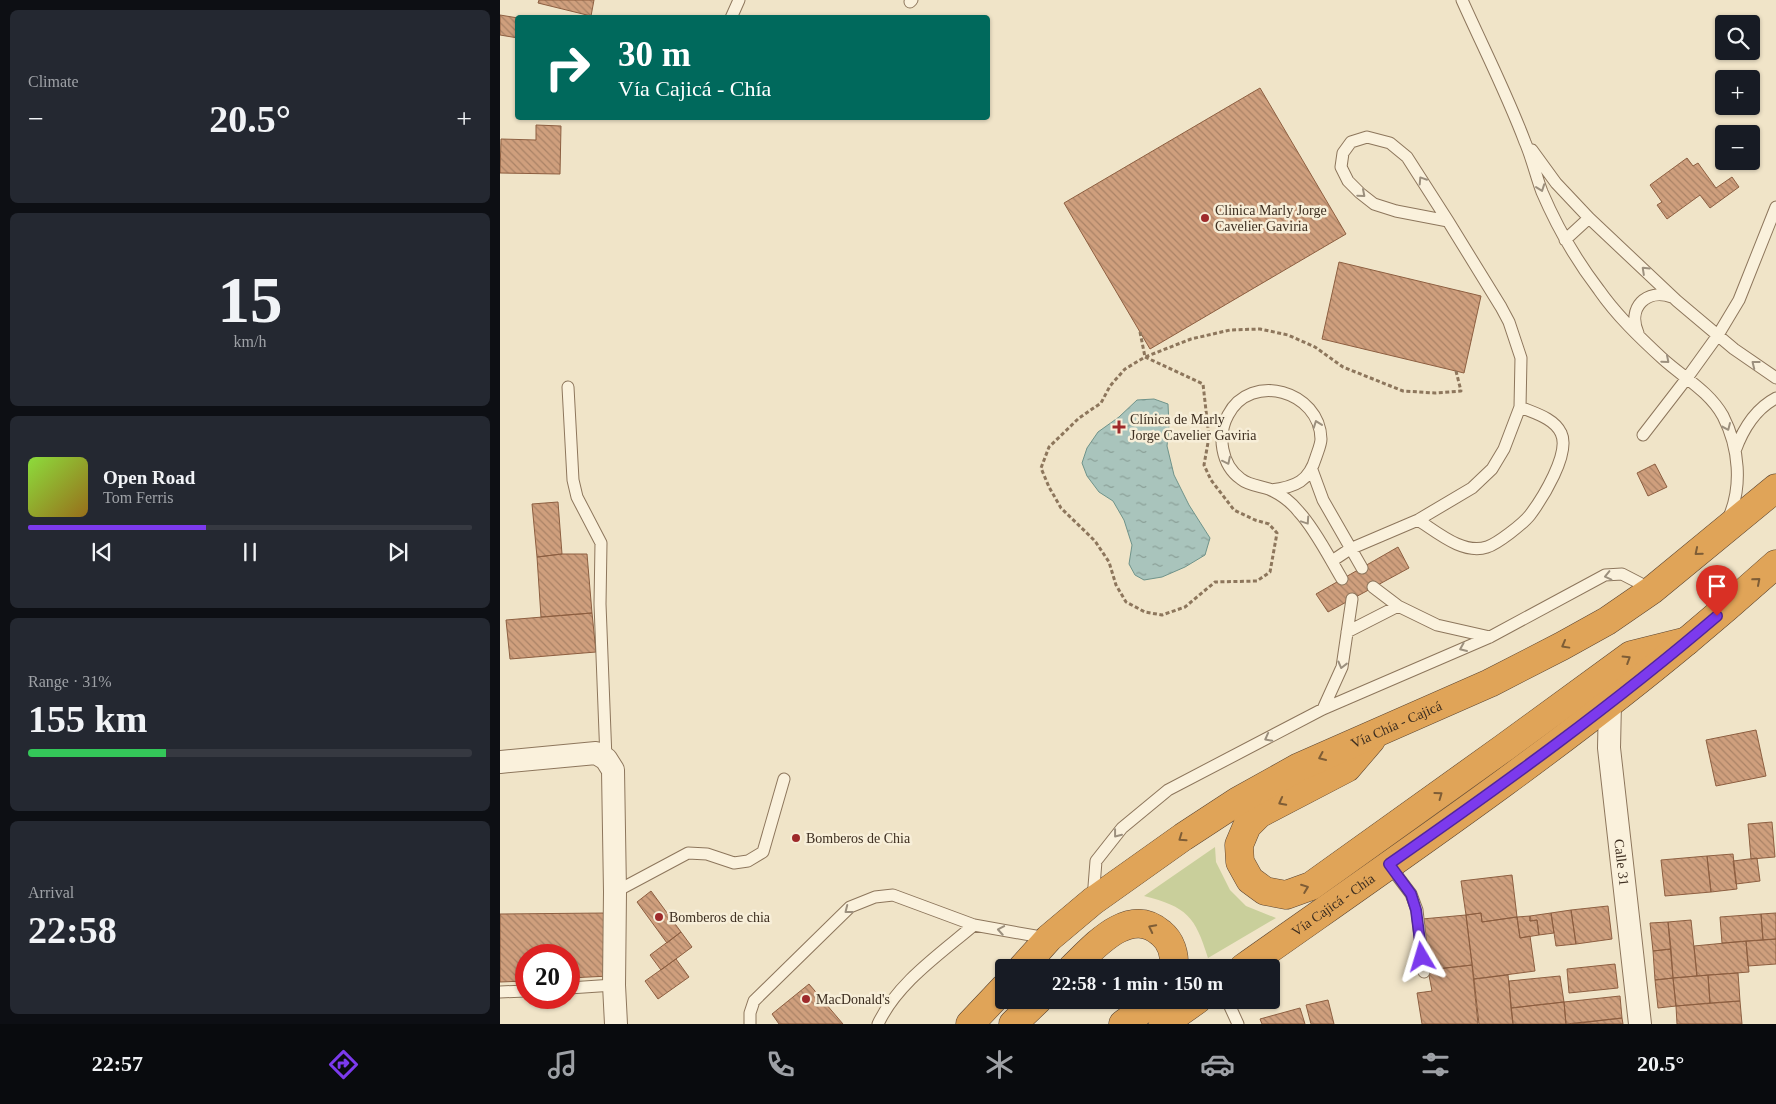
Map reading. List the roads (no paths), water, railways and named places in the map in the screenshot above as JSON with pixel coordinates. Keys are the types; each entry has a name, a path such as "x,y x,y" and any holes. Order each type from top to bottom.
{"highway":[{"name":"Vía Chía - Cajicá","path":"1030,959 1049,938 1093,901 1183,837 1238,801 1299,767 1490,683 1607,621 1652,590 1776,488"},
{"name":"Vía Cajicá - Chía","path":"1256,959 1493,790 1610,702 1687,641 1776,564"},
{"path":"1377,733 1347,768 1259,814 1247,826 1239,844 1240,862 1250,880 1265,892 1286,895 1311,886 1631,655 1687,641"},
{"path":"1081,959 1108,933 1130,924 1144,924 1156,929 1164,936 1171,946 1175,959"},
{"path":"970,1024 995,998"},
{"path":"1013,1024 1029,1009"},
{"path":"1123,1024 1144,1009"},
{"path":"1163,1024 1184,1009"}],"street":[{"name":"Calle 31","path":"1610,702 1609,748 1640,1024"},
{"path":"500,762 596,753 606,758 613,770 614,985 616,1024"}],"lane":[{"path":"732,15 739,0"},
{"path":"1462,0 1525,142 1542,192 1582,267 1600,293 1621,317 1664,360 1700,387 1723,416 1735,451 1738,472 1736,493 1731,513 1722,532"},
{"path":"1332,561 1350,549 1418,520 1472,488 1492,469 1504,449 1520,407 1521,358 1509,322 1448,221 1407,157 1390,142 1367,137 1351,142 1343,153 1342,168 1348,181 1360,193 1374,204 1396,211 1448,221"},
{"path":"1525,142 1556,183 1589,218 1678,301 1718,335 1776,378"},
{"path":"1643,435 1718,335 1739,300 1776,207"},
{"path":"1566,240 1589,218"},
{"path":"1643,339 1638,334 1634,320 1635,312 1643,300 1657,294 1672,297 1678,301"},
{"path":"568,387 573,480 577,497 601,543 600,604 606,758"},
{"path":"1271,490 1294,485 1305,477 1312,470 1321,440 1318,422 1308,406 1293,395 1275,390 1257,392 1240,400 1228,414 1222,431 1222,449 1229,466 1241,480 1271,490 1290,502 1300,512 1342,579"},
{"path":"1735,451 1739,439 1752,418 1761,408 1776,398"},
{"path":"1418,520 1449,540 1464,547 1477,549 1488,547 1513,531 1529,516 1551,480 1561,458 1564,443 1561,432 1551,421 1520,407"},
{"path":"1312,470 1323,500 1362,568"},
{"path":"1093,901 1096,861 1122,828 1168,790 1323,709 1490,637 1606,575 1622,574 1652,590"},
{"path":"1373,587 1398,606 1437,625 1490,637"},
{"path":"1323,709 1342,667 1352,600"},
{"path":"1347,632 1398,606"},
{"path":"615,892 688,853 707,854 734,864 748,861 763,852 784,779"},
{"path":"1389,864 1411,894 1416,910 1424,972"},
{"path":"750,1024 750,1013 754,1001 850,907 875,897 893,895 974,925 1049,938"},
{"path":"878,1024 884,1009 912,979 974,925"},
{"path":"580,987 614,985"},
{"path":"500,992 515,991"},
{"path":"1231,1009 1238,1024"}],"water":[{"path":"1154,399 1168,404 1169,426 1167,446 1174,475 1189,505 1210,538 1205,555 1185,567 1162,577 1144,580 1135,575 1129,564 1132,545 1124,520 1113,501 1099,492 1087,476 1082,463 1087,448 1098,432 1119,417 1137,400"}],"place":[{"name":"Clinica Marly Jorge Cavelier Gaviria","path":"1205,218"},
{"name":"Clínica de Marly Jorge Cavelier Gaviria","path":"1119,427"},
{"name":"Bomberos de Chia","path":"796,838"},
{"name":"Bomberos de chia","path":"659,917"},
{"name":"MacDonald's","path":"806,999"}]}
